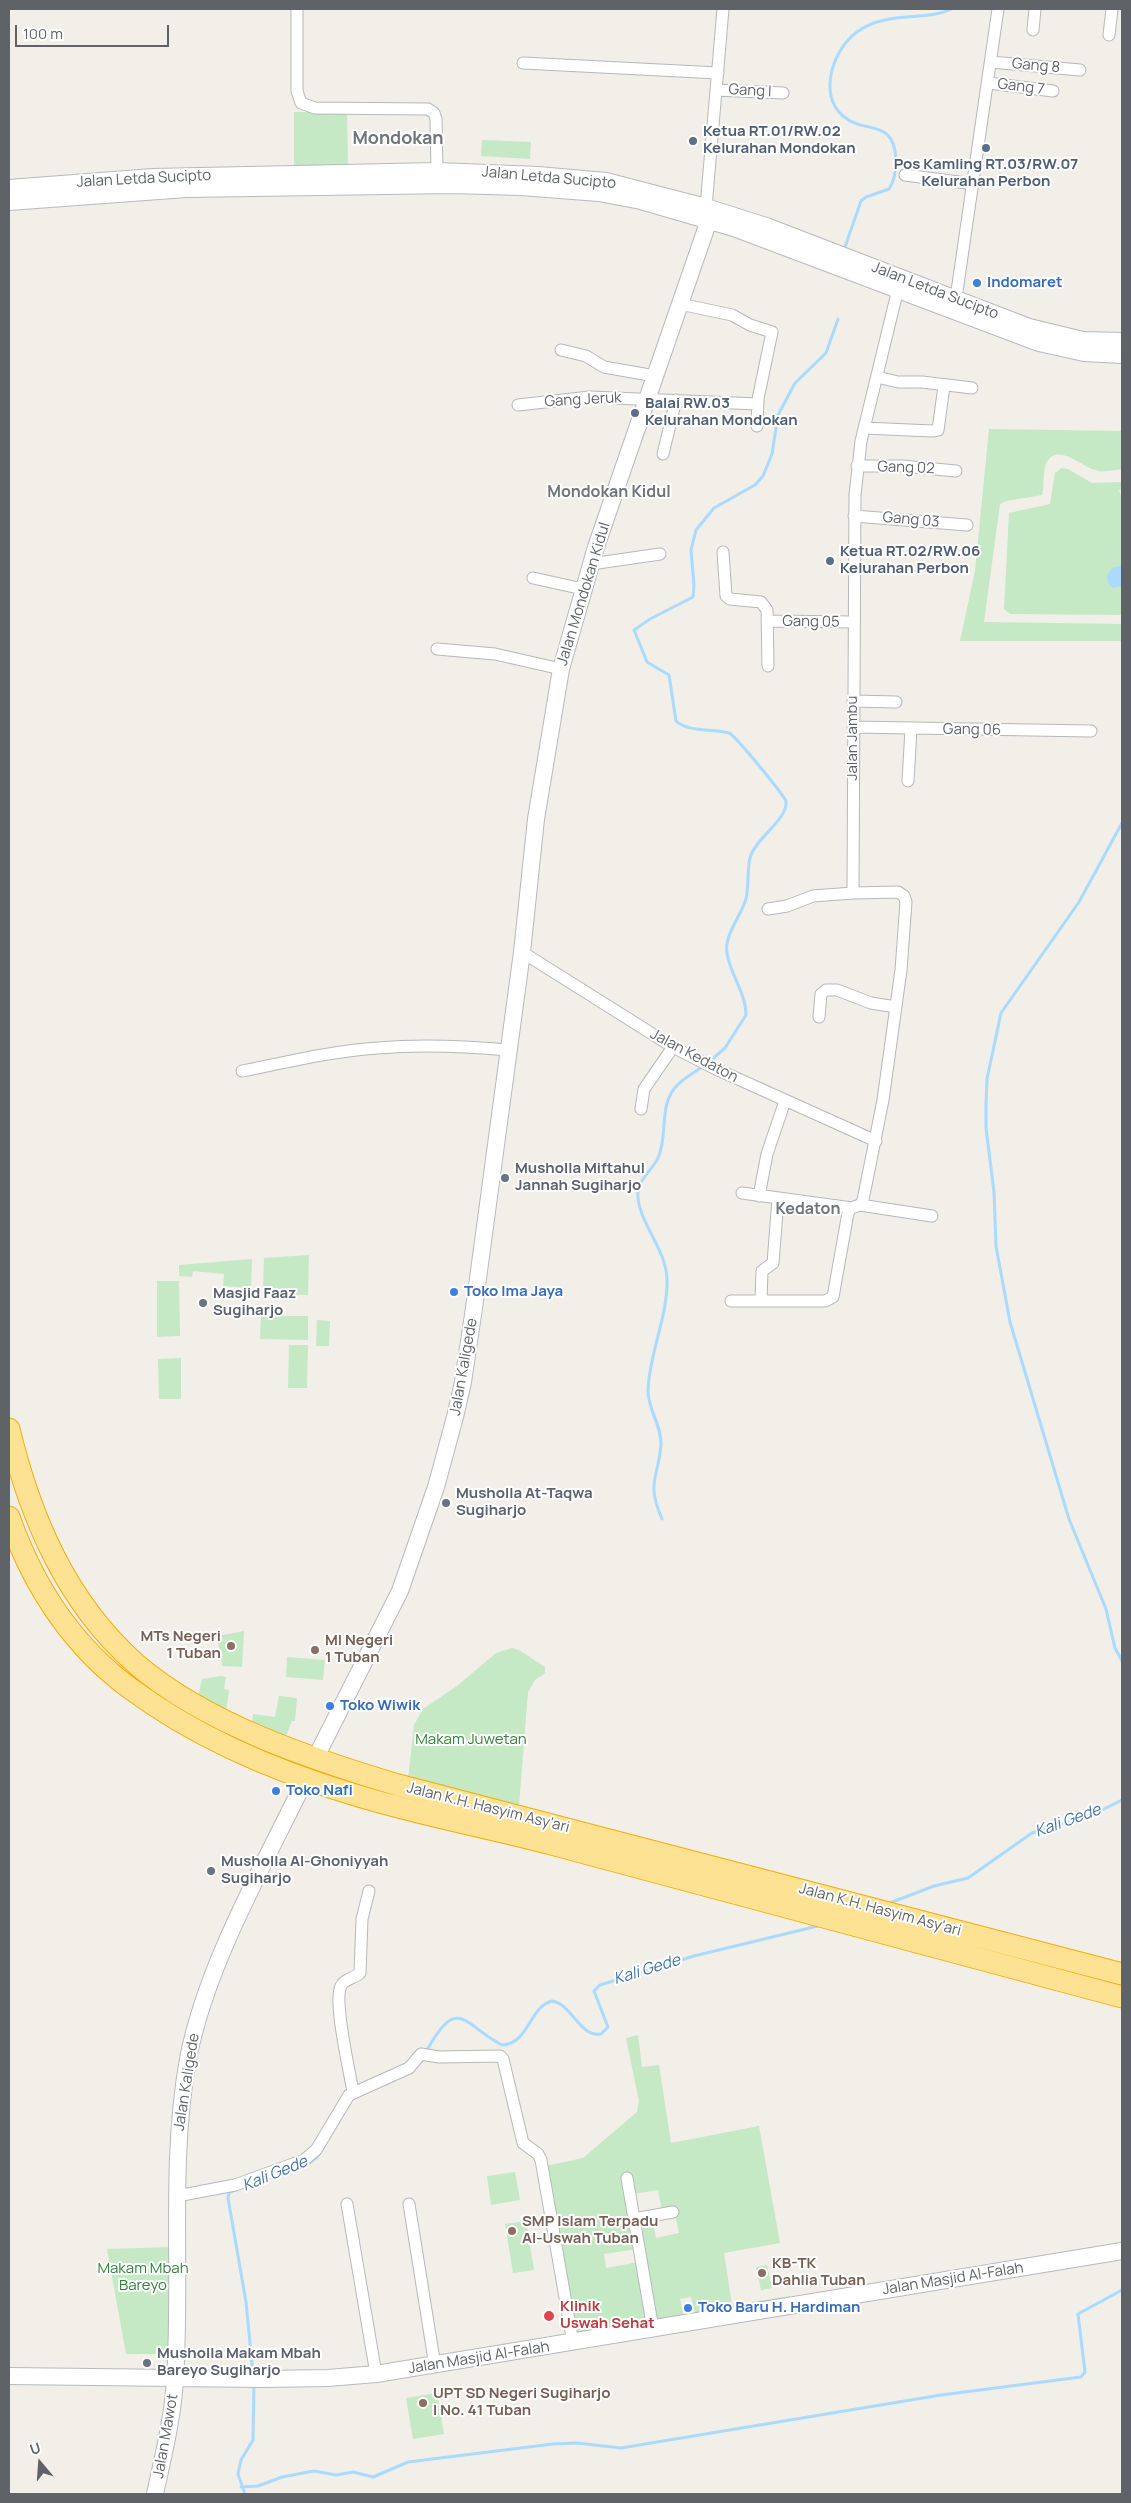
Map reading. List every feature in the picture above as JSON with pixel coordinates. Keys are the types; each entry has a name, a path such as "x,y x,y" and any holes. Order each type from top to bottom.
{"highway":[{"name":"Jalan K.H. Hasyim Asy'ari","path":"9,1429 28,1496 44,1539 78,1598 112,1640 151,1675 200,1706 246,1729 366,1775 425,1792 1122,1974"},
{"name":"Jalan K.H. Hasyim Asy'ari","path":"9,1517 26,1562 45,1595 88,1652 109,1672 146,1700 195,1729 248,1755 306,1778 384,1803 544,1842 1122,1997"},
{"path":"425,1792 433,1801 441,1805 553,1833 554,1840 544,1842"}],"street":[{"path":"297,9 297,91 301,102 315,108 420,108 431,110 436,119 437,171"},
{"path":"707,213 723,9"},
{"path":"960,304 998,9"},
{"path":"1034,30 1035,9"},
{"path":"1109,35 1112,9"},
{"name":"Gang 8","path":"991,62 1080,70"},
{"path":"523,63 718,73"},
{"name":"Gang 7","path":"988,83 1053,91"},
{"name":"Gang I","path":"716,90 783,93"},
{"name":"Jalan Letda Sucipto","path":"9,188 114,186 166,189 342,180 437,171 538,175 597,180 626,191 707,213 1029,328 1083,340 1122,341"},
{"path":"905,175 974,184"},
{"name":"Jalan Letda Sucipto","path":"342,180 590,192 626,191"},
{"name":"Jalan Letda Sucipto","path":"9,202 114,186"},
{"name":"Jalan Mondokan Kidul","path":"522,952 536,819 561,669 591,564 680,304 707,213"},
{"name":"Jalan Letda Sucipto","path":"813,250 898,289 960,304 1053,347 1084,353 1122,355"},
{"name":"Jalan Jambu","path":"853,893 853,622 854,516 857,466 864,428 898,289"},
{"path":"680,304 732,315 750,325 772,332 758,404 757,426"},
{"path":"561,350 586,356 604,367 655,376"},
{"path":"877,377 898,382 922,382 972,388"},
{"path":"864,428 932,432 938,430 944,386"},
{"name":"Gang Jeruk","path":"518,405 590,397 758,404"},
{"path":"663,454 676,400"},
{"name":"Gang 02","path":"857,466 902,466 956,471"},
{"name":"Gang 03","path":"854,516 967,525"},
{"name":"Gang 05","path":"723,552 726,596 730,599 763,604 767,610 768,666"},
{"path":"591,564 660,554"},
{"path":"533,578 583,589"},
{"name":"Gang 05","path":"768,621 853,622"},
{"path":"437,649 495,654 561,669"},
{"path":"853,701 896,702"},
{"name":"Gang 06","path":"853,727 1091,731"},
{"path":"908,781 911,729"},
{"path":"731,1302 825,1301 833,1297 848,1213 856,1206 868,1182 896,1008 904,938 905,898 898,892 807,897 787,906 768,909"},
{"name":"Jalan Kedaton","path":"522,952 672,1047 785,1101 876,1141"},
{"name":"Jalan Kaligede","path":"316,1757 400,1591 442,1467 463,1382 522,952"},
{"path":"819,1017 821,994 826,990 841,991 871,1003 896,1008"},
{"path":"242,1071 326,1054 378,1048 441,1045 508,1050"},
{"path":"641,1108 644,1090 672,1047"},
{"path":"759,1196 767,1154 785,1101"},
{"path":"742,1193 778,1199 856,1206 932,1216"},
{"path":"761,1301 762,1271 773,1263 778,1199"},
{"name":"Jalan Kaligede","path":"175,2378 177,2196 182,2106 188,2059 197,2023 225,1947 306,1778"},
{"path":"353,2092 342,2029 340,1991 342,1984 360,1972 362,1919 368,1891"},
{"path":"177,2196 235,2185 304,2160 316,2150 343,2102 353,2092 409,2068 419,2055 500,2056 503,2058 523,2143 538,2154 541,2160 572,2343"},
{"path":"627,2178 653,2330"},
{"path":"347,2204 376,2374"},
{"path":"409,2204 435,2366"},
{"path":"634,2219 673,2212"},
{"name":"Jalan Masjid Al-Falah","path":"9,2376 262,2379 328,2378 376,2374 435,2366 1122,2251"},
{"name":"Jalan Mawot","path":"155,2494 175,2378"}],"green space":[{"path":"294,112 347,112 348,166 294,165"},
{"path":"482,140 531,142 530,159 481,156"},
{"path":"989,429 1122,431 1122,469 1098,471 1069,457 1056,455 1050,458 1046,464 1042,495 1006,501 1000,504 984,622 1122,624 1122,641 960,641 975,571"},
{"path":"1062,468 1068,469 1092,483 1122,482 1122,489 1119,490 1122,499 1122,615 1010,614 1004,609 1009,513 1050,504 1055,473"},
{"path":"309,1255 308,1295 263,1294 264,1258"},
{"path":"252,1259 251,1288 223,1286 224,1274 193,1271 192,1277 179,1276 179,1265"},
{"path":"157,1281 179,1281 180,1336 157,1337"},
{"path":"261,1316 308,1316 308,1340 260,1339"},
{"path":"317,1320 330,1321 329,1346 316,1346"},
{"path":"289,1345 308,1345 307,1388 288,1388"},
{"path":"181,1358 181,1399 159,1399 158,1359"},
{"path":"244,1631 242,1667 222,1666 217,1636"},
{"name":"Makam Juwetan","path":"512,1648 519,1650 545,1667 545,1673 535,1680 528,1692 519,1806 408,1780 414,1725 423,1709 457,1686 496,1653"},
{"path":"287,1657 325,1660 323,1680 286,1677"},
{"path":"226,1677 224,1689 229,1690 226,1712 198,1697 202,1679"},
{"path":"279,1696 297,1698 295,1721 292,1721 286,1736 252,1723 253,1714 275,1717"},
{"path":"638,2035 642,2067 659,2065 671,2143 759,2126 780,2243 724,2253 732,2305 790,2296 791,2301 696,2317 691,2297 680,2299 684,2319 575,2337 546,2166 583,2158 637,2112 639,2101 626,2038","holes":["658,2190 662,2211 674,2209 679,2233 656,2238 652,2218 638,2221 633,2194","637,2249 639,2262 606,2268 604,2254"]},
{"path":"515,2172 520,2200 491,2205 487,2176"},
{"path":"526,2221 534,2270 513,2273 505,2224"},
{"name":"Makam Mbah Bareyo","path":"172,2247 171,2354 126,2354 107,2249"},
{"path":"767,2265 772,2288 761,2290 756,2267"},
{"path":"437,2393 444,2434 413,2439 406,2398"}],"water":[{"path":"1122,566 1122,586 1113,588 1108,583 1107,576 1113,567"}],"waterway":[{"path":"845,247 861,201 866,197 889,189 895,175 896,160 894,147 890,138 884,132 852,122 835,107 831,96 830,84 836,60 841,49 849,39 869,25 893,18 929,15 952,9"},
{"path":"709,1062 725,1048 746,1015 741,991 727,953 728,939 746,899 750,858 753,850 782,815 786,801 740,743 729,733 694,729 681,725 676,721 669,675 647,662 634,630 650,619 693,597 694,585 691,550 696,530 714,508 755,485 763,476 772,454 778,415 795,383 826,353 838,319"},
{"path":"1122,823 1079,902 1001,1013 987,1079 986,1104 986,1128 994,1192 996,1246 1010,1322 1069,1519 1106,1609 1115,1648 1122,1661"},
{"path":"662,1519 657,1507 654,1488 660,1456 661,1438 650,1405 648,1391 649,1377 665,1307 667,1279 662,1256 641,1212 638,1190 641,1181 656,1162 661,1150 669,1097 680,1082 704,1066"},
{"name":"Kali Gede","path":"887,1904 934,1886 968,1878 1032,1833 1094,1814 1122,1800"},
{"name":"Kali Gede","path":"426,2052 446,2023 454,2019 461,2019 469,2023 502,2045 511,2043 524,2032 538,2010 552,2001 559,2003 565,2008 587,2031 601,2034 608,2027 594,1991 600,1985 694,1956 822,1925"},
{"name":"Kali Gede","path":"308,2164 317,2157 325,2145"},
{"name":"Kali Gede","path":"234,2190 229,2193 228,2198 246,2302 253,2374"},
{"path":"241,2487 258,2486 282,2477 314,2471 336,2475 353,2472 373,2477 408,2462 553,2444 577,2443 621,2448 941,2395 1081,2377 1085,2372 1078,2314 1122,2290"},
{"name":"Kali Gede","path":"245,2494 238,2474 241,2460 253,2440 254,2383"}],"place":[{"name":"Ketua RT.01/RW.02 Kelurahan Mondokan","path":"693,141"},
{"name":"Pos Kamling RT.03/RW.07 Kelurahan Perbon","path":"986,148"},
{"name":"Indomaret","path":"977,283"},
{"name":"Balai RW.03 Kelurahan Mondokan","path":"635,413"},
{"name":"Ketua RT.02/RW.06 Kelurahan Perbon","path":"830,561"},
{"name":"Musholla Miftahul Jannah Sugiharjo","path":"505,1178"},
{"name":"Toko Ima Jaya","path":"454,1292"},
{"name":"Masjid Faaz Sugiharjo","path":"203,1303"},
{"name":"Musholla At-Taqwa Sugiharjo","path":"446,1503"},
{"name":"MTs Negeri 1 Tuban","path":"231,1646"},
{"name":"MI Negeri 1 Tuban","path":"315,1650"},
{"name":"Toko Wiwik","path":"330,1706"},
{"name":"Toko Nafi","path":"276,1791"},
{"name":"Musholla Al-Ghoniyyah Sugiharjo","path":"211,1871"},
{"name":"SMP Islam Terpadu Al-Uswah Tuban","path":"512,2231"},
{"name":"KB-TK Dahlia Tuban","path":"762,2273"},
{"name":"Toko Baru H. Hardiman","path":"688,2308"},
{"name":"Klinik Uswah Sehat","path":"549,2316"},
{"name":"Musholla Makam Mbah Bareyo Sugiharjo","path":"147,2363"},
{"name":"UPT SD Negeri Sugiharjo I No. 41 Tuban","path":"423,2403"}],"district":[{"name":"Mondokan","path":"398,139"},
{"name":"Mondokan Kidul","path":"609,493"},
{"name":"Kedaton","path":"808,1210"}]}
